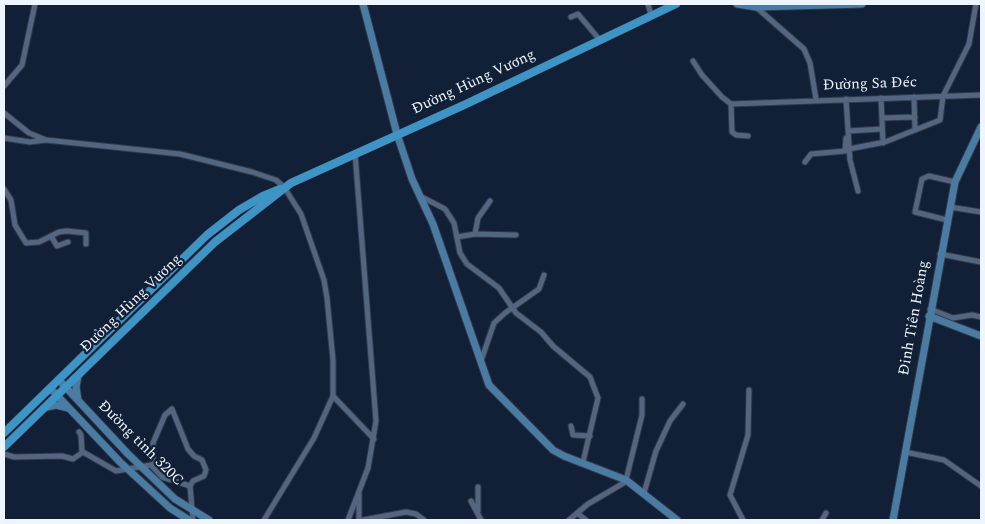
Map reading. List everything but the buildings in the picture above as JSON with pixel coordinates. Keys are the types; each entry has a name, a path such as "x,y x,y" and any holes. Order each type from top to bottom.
{"main road":[{"path":"363,4 397,134 432,224 480,365 493,390 531,429 559,454 626,480 675,519"},
{"name":"Đường Hùng Vương","path":"4,433 207,236 247,205 320,169 464,105 599,39 676,4"},
{"path":"737,4 756,7 862,4"},
{"name":"Đinh Tiên Hoàng","path":"893,520 940,254 955,182 981,127"},
{"name":"Đường Hùng Vương","path":"4,447 215,242 267,203 284,187"},
{"path":"930,313 981,336"},
{"path":"78,376 76,387 78,400"},
{"name":"Đường tỉnh 320C","path":"59,380 140,466 175,499 209,520"},
{"name":"Đường tỉnh 320C","path":"50,388 128,469 170,508 189,520"},
{"path":"47,407 60,405 69,409"}],"street":[{"path":"4,86 22,65 35,4"},
{"path":"648,4 651,15"},
{"path":"849,149 883,143 940,120 943,96 969,44 976,4"},
{"name":"Đường Sa Đéc","path":"756,7 804,49 810,63 816,100 981,94"},
{"path":"571,17 578,14 599,39"},
{"path":"693,61 702,75 731,104 816,100"},
{"path":"914,97 915,130"},
{"path":"881,98 883,143"},
{"path":"846,99 849,149 858,192"},
{"path":"731,104 732,132 736,136 748,136"},
{"path":"4,113 29,133 46,140"},
{"path":"882,118 914,117"},
{"path":"848,134 882,129"},
{"path":"805,162 812,154 845,151 848,134"},
{"path":"4,138 33,142 46,140 197,157 268,178 284,187 301,214 324,280 333,360 333,396 314,438 264,520"},
{"path":"348,520 368,468 376,420 355,154"},
{"path":"947,220 916,214 917,199 922,179 926,176 955,182"},
{"path":"4,189 11,200 16,225 24,242 39,242 64,231 85,232 86,244"},
{"path":"420,196 445,208 453,220 464,261 499,288 512,308 590,377 598,395 583,462"},
{"path":"475,234 478,218 490,201"},
{"path":"950,207 981,212"},
{"path":"457,237 475,234 516,235"},
{"path":"51,236 57,246 68,242"},
{"path":"940,254 981,262"},
{"path":"480,365 494,324 512,308 539,289 544,275"},
{"path":"930,313 953,318 970,315 981,318"},
{"path":"743,520 730,495 748,435 748,390"},
{"path":"333,396 374,439"},
{"path":"569,520 626,480 642,415 642,399"},
{"path":"644,493 656,451 670,421 683,404"},
{"path":"190,486 162,477 153,465 154,443 165,415 172,409 188,449 194,456 202,460 206,470 204,476 193,481 190,486 193,520"},
{"path":"571,426 573,435 590,436"},
{"path":"79,432 81,435 82,452"},
{"path":"82,452 104,462 114,470 153,465"},
{"path":"4,454 14,457 61,456 71,460 82,452"},
{"path":"905,452 944,460 981,486"},
{"path":"478,487 478,512"},
{"path":"359,491 359,520"},
{"path":"471,501 481,520"},
{"path":"363,520 406,512 416,514 424,520"},
{"path":"578,513 586,520"},
{"path":"822,520 826,513"}]}
